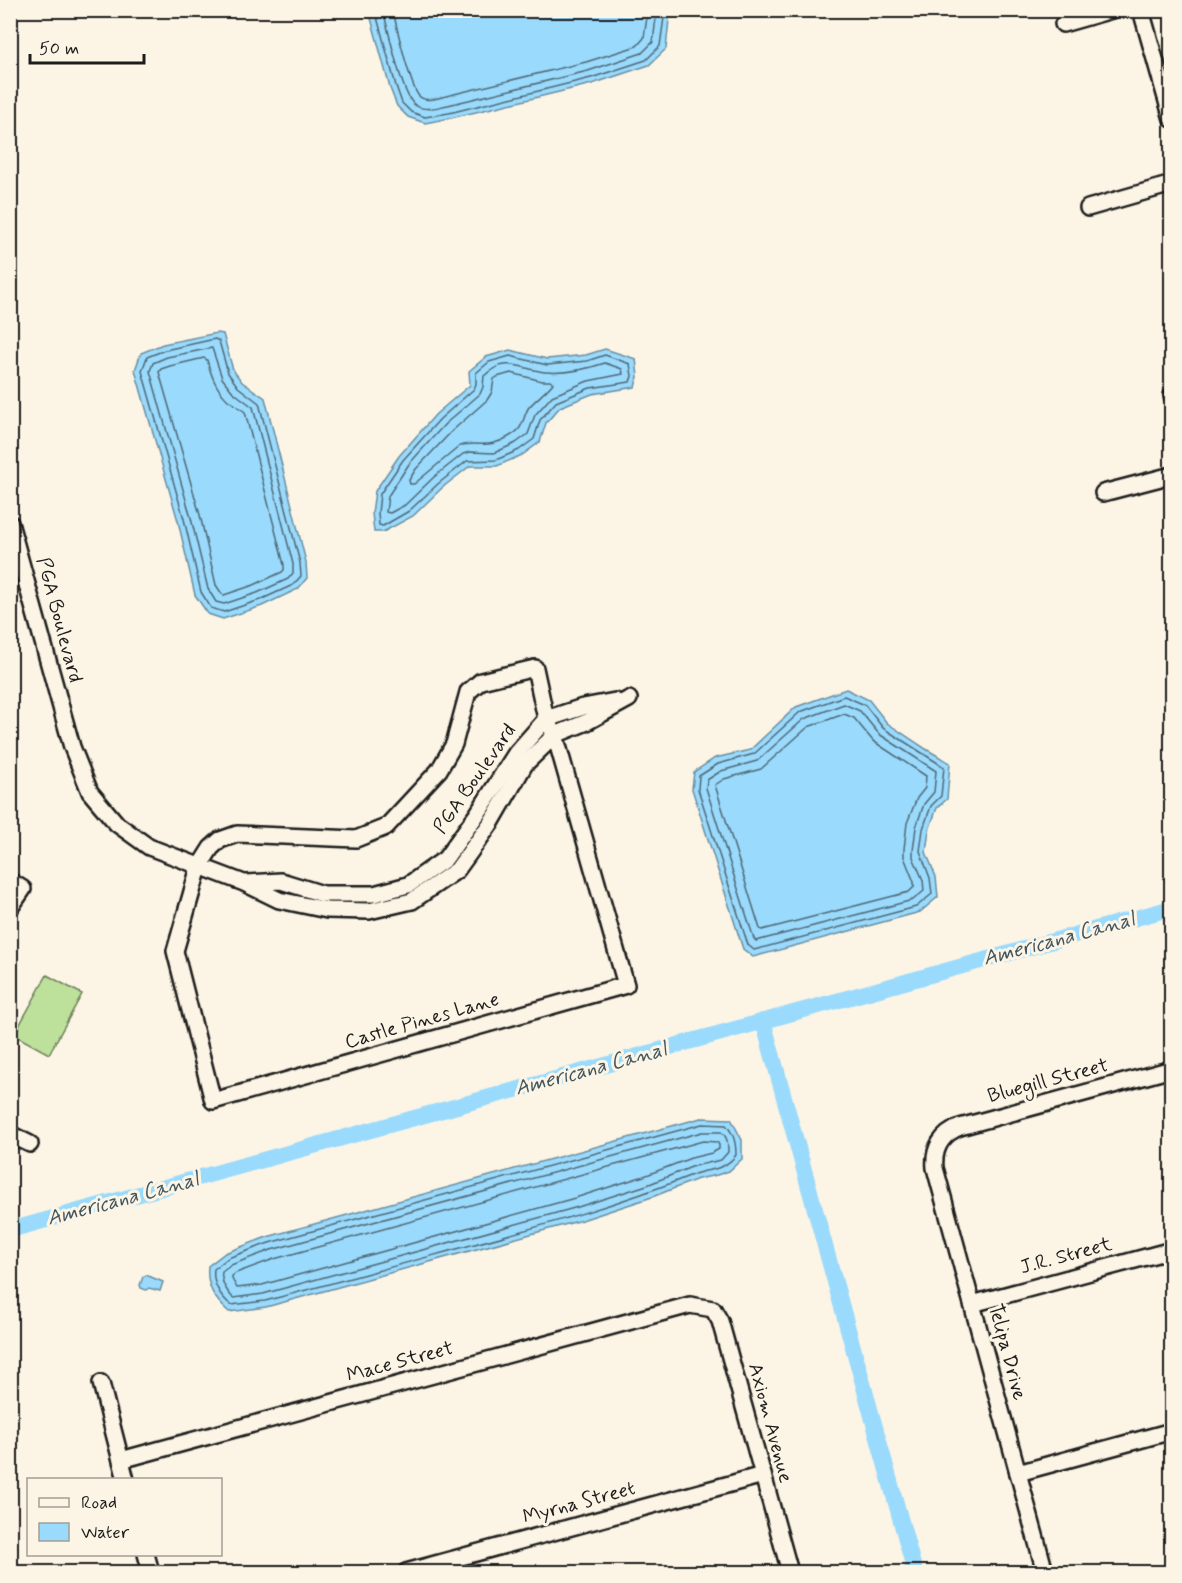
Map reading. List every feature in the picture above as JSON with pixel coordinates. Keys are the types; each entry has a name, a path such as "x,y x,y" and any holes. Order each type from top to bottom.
{"street":[{"path":"1064,24 1112,10"},
{"path":"1141,10 1172,119"},
{"path":"1088,208 1172,184"},
{"path":"1103,493 1172,475"},
{"name":"PGA Boulevard","path":"10,523 72,747 90,792 117,824 149,847 244,883 279,900 327,910 369,911 412,901 457,870 491,823 525,764 555,735 587,722 629,699 583,707 546,719 516,753 478,813 445,859 408,885 374,894 323,894 281,881 244,883"},
{"path":"199,867 211,848 220,840 237,834 356,839 386,827 439,770 454,744 468,692 481,681 535,668 546,719 555,735"},
{"name":"Castle Pines Lane","path":"199,867 175,951 213,1101 626,985 555,735"},
{"path":"10,881 23,889 10,908"},
{"name":"Bluegill Street","path":"939,1142 960,1127 1172,1069"},
{"path":"10,1134 30,1144"},
{"name":"Telipa Drive","path":"939,1142 935,1154 935,1168 1045,1572"},
{"name":"J.R. Street","path":"972,1304 1172,1250"},
{"name":"Mace Street","path":"121,1460 690,1305"},
{"name":"Axiom Avenue","path":"690,1305 713,1309 720,1321 790,1572"},
{"path":"100,1383 126,1478"},
{"path":"1018,1473 1172,1431"},
{"name":"Myrna Street","path":"406,1572 763,1475"},
{"path":"147,1556 151,1572"}],"green space":[{"path":"47,975 82,994 49,1054 14,1035"}],"water":[{"path":"670,10 666,49 649,65 592,84 425,123 408,117 397,106 369,11"},
{"path":"217,333 223,334 233,370 242,382 265,398 306,562 307,578 298,589 262,606 223,619 208,614 195,595 178,521 135,370 141,353 163,344"},
{"path":"605,349 636,359 638,377 635,387 592,394 560,407 546,423 540,442 522,455 497,466 470,466 443,487 413,516 383,532 374,532 372,513 375,491 399,456 436,414 470,385 469,371 486,357 510,350 547,359 586,355"},
{"path":"846,689 869,700 887,723 950,763 947,799 937,808 929,830 926,852 936,877 938,897 920,912 753,957 743,949 692,789 694,772 715,758 750,750 796,707"},
{"path":"701,1118 731,1119 742,1140 742,1159 729,1171 698,1179 582,1220 266,1307 229,1312 215,1297 210,1286 208,1266 225,1253 267,1237"},
{"path":"146,1275 163,1282 160,1291 141,1288 143,1277"}],"waterway":[{"name":"Americana Canal","path":"10,1230 1172,908"},
{"path":"763,1021 915,1572"}]}
